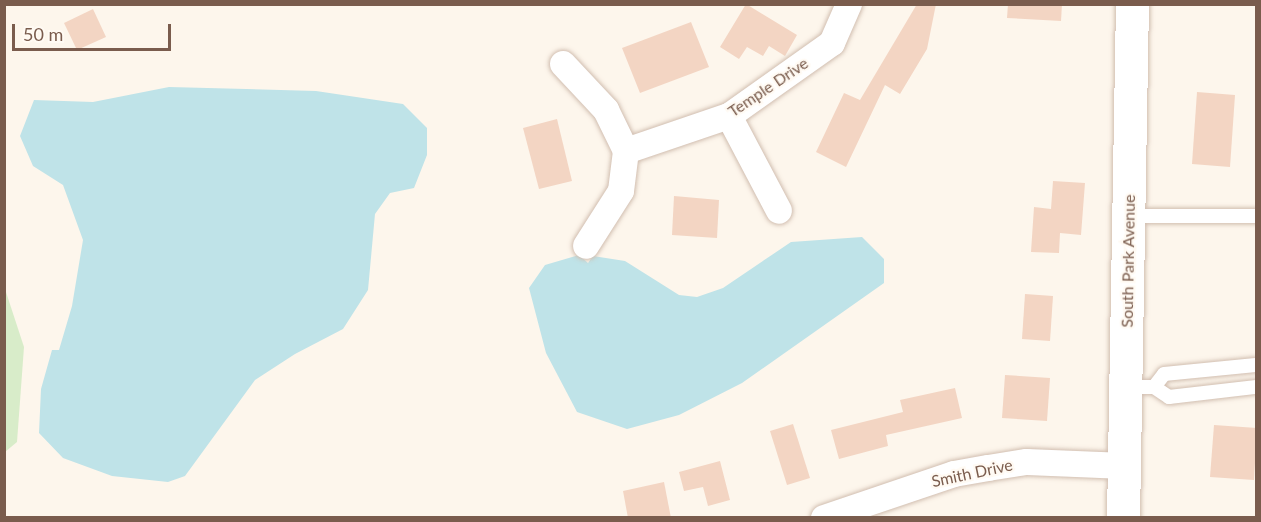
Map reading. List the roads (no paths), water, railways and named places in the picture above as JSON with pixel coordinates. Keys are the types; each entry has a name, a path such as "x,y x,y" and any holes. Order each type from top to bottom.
{"street":[{"name":"Temple Drive","path":"626,151 729,116 832,43 849,4"},
{"name":"South Park Avenue","path":"1123,518 1125,466 1140,387 1129,216 1132,4"},
{"path":"563,64 606,110 626,151 621,191 586,246"},
{"path":"729,116 779,211"},
{"name":"Smith Drive","path":"824,518 954,474 988,468 1027,462 1125,466"}],"lane":[{"path":"1129,216 1257,216"},
{"path":"1140,387 1164,374 1257,365"},
{"path":"1140,387 1169,397 1257,387"}],"water":[{"path":"169,87 316,91 403,104 427,128 427,155 414,188 390,193 375,214 368,290 343,329 295,354 255,380 185,476 168,482 112,476 63,458 39,433 41,389 52,350 59,350 72,306 83,240 63,185 33,166 20,136 34,100 93,102"},
{"path":"862,237 884,259 884,283 742,383 679,415 627,429 577,412 546,353 529,288 545,265 579,255 588,263 593,256 625,261 679,295 697,297 723,288 791,242"}]}
